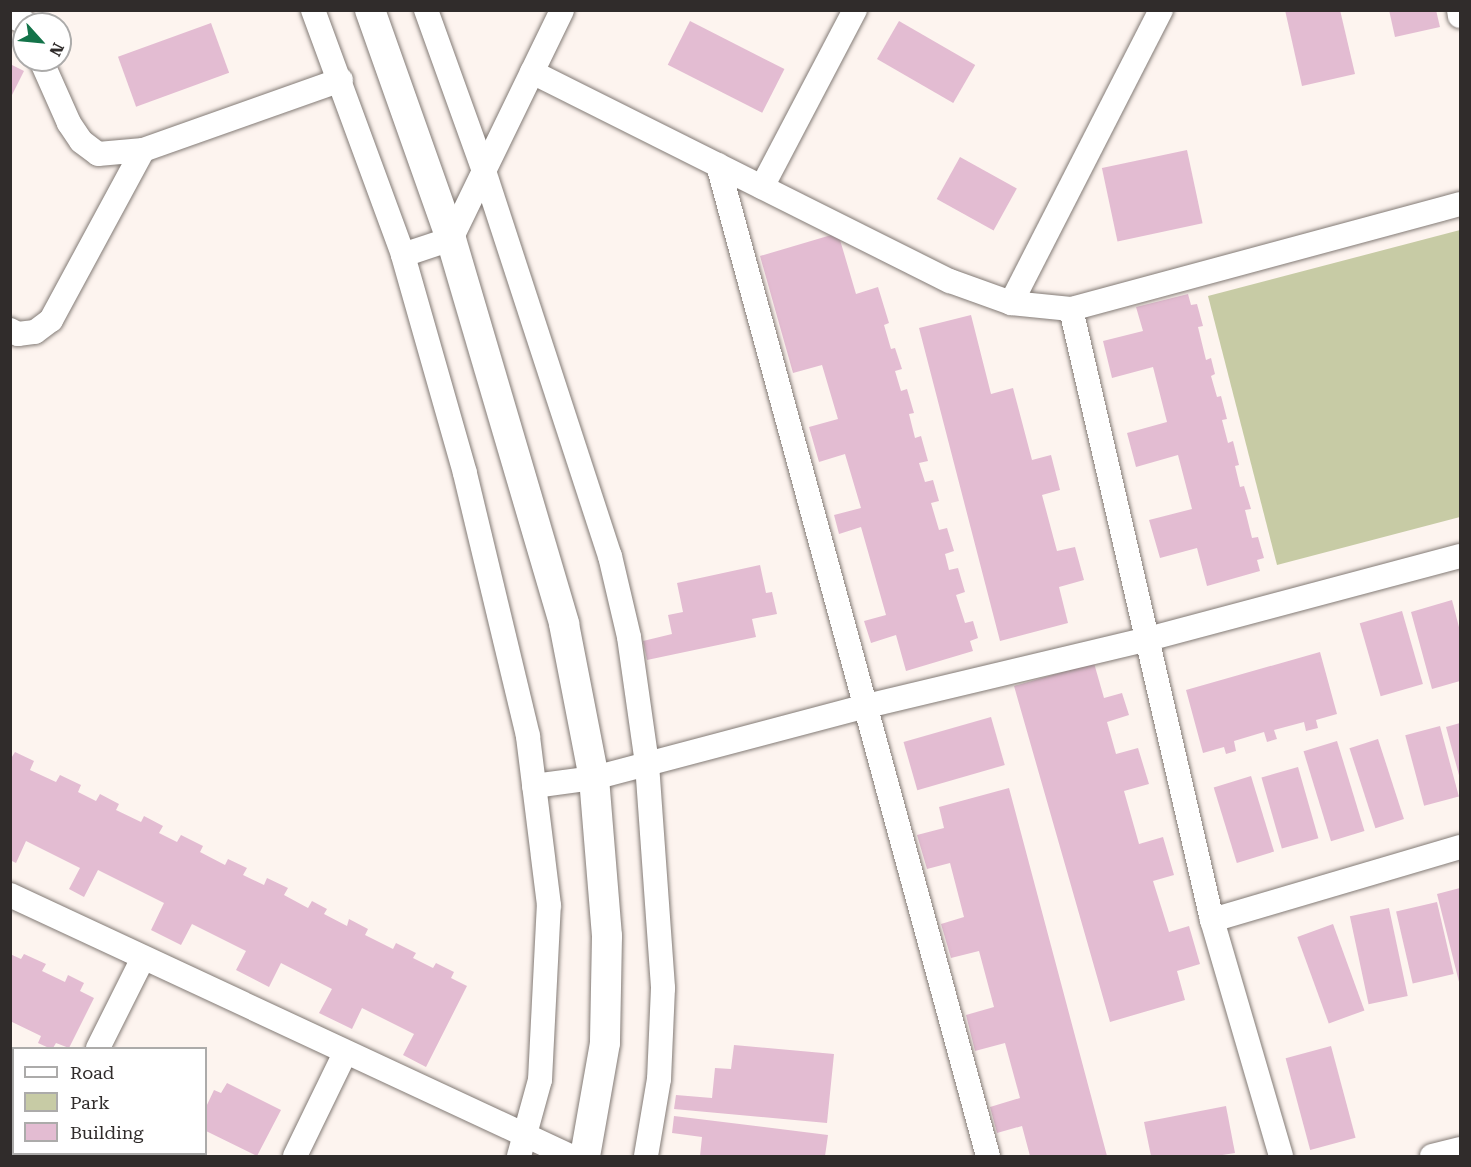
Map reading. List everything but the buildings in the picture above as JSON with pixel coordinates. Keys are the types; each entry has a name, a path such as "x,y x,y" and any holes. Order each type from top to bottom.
{"street":[{"path":"314,10 403,255 465,473 528,736 549,905 540,1080 522,1146"},
{"path":"370,10 451,238 564,624 594,778 607,936 606,1031 585,1156"},
{"path":"426,10 484,171 610,556 629,638 647,764 663,988 659,1079 646,1156"},
{"path":"403,255 451,238 562,10"},
{"path":"762,187 855,10"},
{"path":"1011,303 1161,10"},
{"path":"1459,10 1461,16"},
{"path":"46,72 69,123 81,141 98,154 143,150 341,80"},
{"path":"532,72 950,281 1011,303 1071,309 1461,204"},
{"path":"10,330 18,334 35,332 51,320 143,150"},
{"path":"718,165 988,1156"},
{"path":"1071,309 1212,920 1281,1156"},
{"path":"534,786 594,778 867,706 1148,639 1461,556"},
{"path":"1212,920 1461,847"},
{"path":"10,895 345,1053 522,1146 570,1156"},
{"path":"99,1047 144,958"},
{"path":"295,1156 345,1053"},
{"path":"1432,1156 1461,1149"}],"green space":[{"path":"1460,230 1460,517 1277,565 1208,296"}]}
